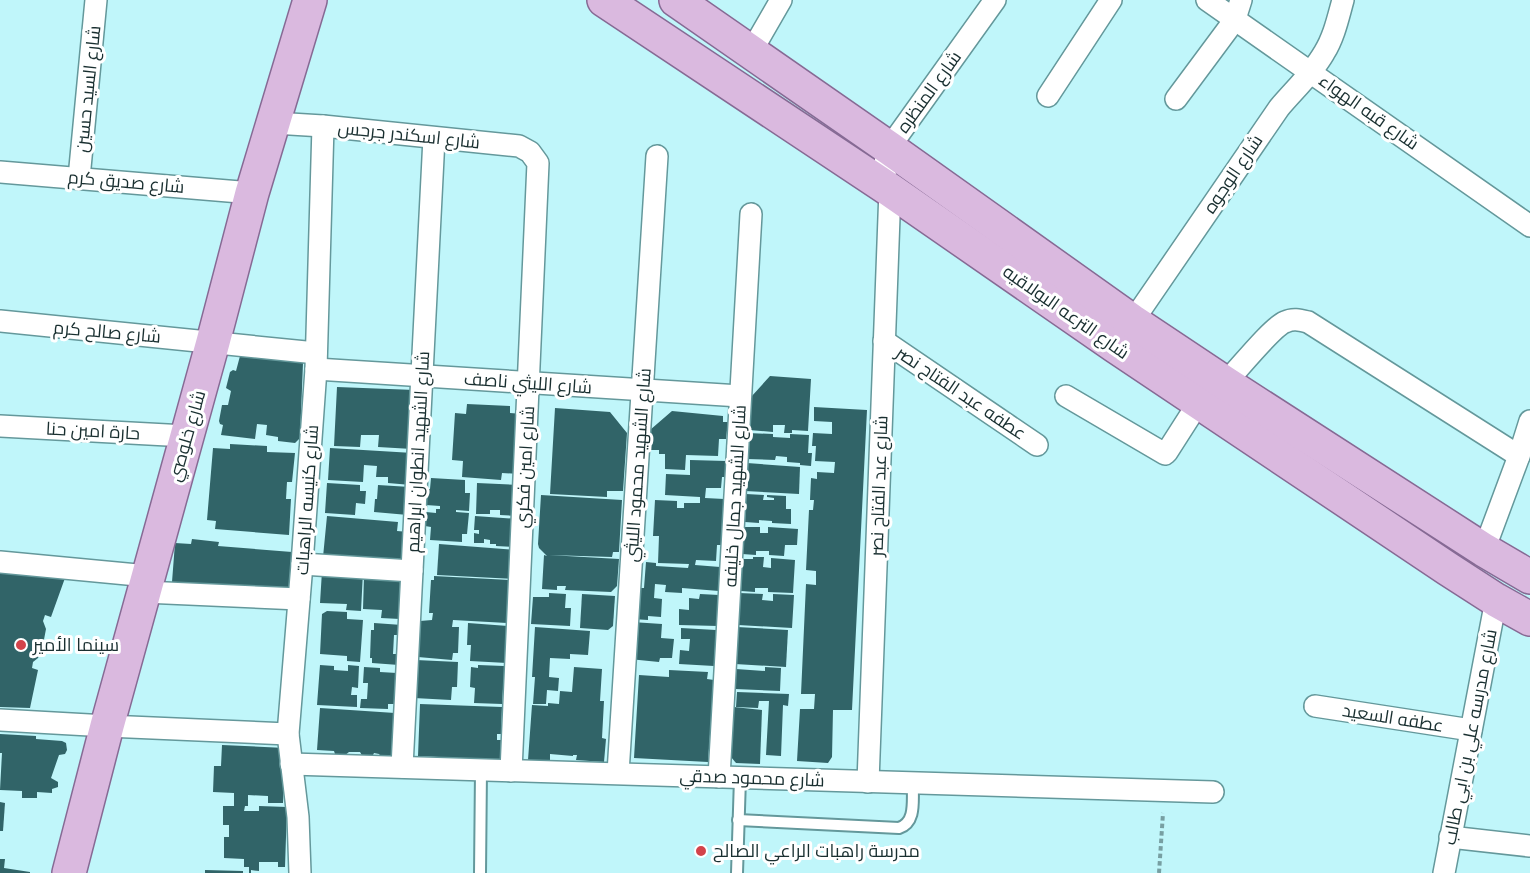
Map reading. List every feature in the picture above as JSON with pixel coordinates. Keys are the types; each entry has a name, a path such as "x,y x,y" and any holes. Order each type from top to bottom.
{"main road":[{"name":"شارع خلوصي","path":"69,873 252,193 310,0"},
{"name":"شارع الترعه البولاقيه","path":"604,0 890,190 1124,334 1225,383 1484,550 1530,577"},
{"name":"شارع الترعه البولاقيه","path":"676,0 889,148 1124,334 1199,402 1448,569 1530,619"}],"street":[{"name":"شارع السيد حسين","path":"79,178 96,0"},
{"path":"751,52 781,0"},
{"name":"شارع المنظره","path":"890,190 885,176 884,162 889,148 995,0"},
{"path":"1048,96 1111,0"},
{"name":"شارع قبه الهواء","path":"1207,0 1238,9 1311,71 1530,226"},
{"name":"شارع الوجوه","path":"1124,334 1279,108 1324,54 1334,32 1343,0"},
{"path":"1176,99 1238,9"},
{"name":"شارع اسكندر جرجس","path":"274,123 519,146 530,152 538,163"},
{"name":"شارع كنيسه الراهبات","path":"300,873 298,817 288,734 316,361 323,126"},
{"name":"شارع الشهيد انطوان ابراهيم","path":"402,767 434,138"},
{"name":"شارع الشهيد محمود الليثي","path":"618,773 657,156"},
{"name":"شارع امين فكري","path":"511,771 538,163"},
{"name":"شارع صديق كرم","path":"0,172 252,193"},
{"name":"شارع عبد الفتاح نصر","path":"868,782 890,190"},
{"name":"شارع الشهيد جمال خليفه","path":"718,777 751,214"},
{"path":"1225,383 1284,322 1296,319 1308,321 1519,456"},
{"name":"شارع صالح كرم","path":"0,321 213,342 316,361"},
{"name":"عطفه عبد الفتاح نصر","path":"884,341 1037,446"},
{"name":"شارع الليثي ناصف","path":"316,361 421,376 740,396"},
{"path":"1066,396 1165,454 1199,402"},
{"path":"1484,550 1530,421"},
{"name":"حارة امين حنا","path":"0,426 186,436"},
{"path":"0,562 146,584 299,598"},
{"path":"302,564 412,571"},
{"name":"شارع مدرسه علي بن ابي طالب","path":"1444,873 1496,600"},
{"name":"عطفه السعيد","path":"1315,706 1471,730"},
{"path":"0,720 288,734"},
{"name":"شارع محمود صدقي","path":"291,764 1213,792"},
{"path":"1450,837 1530,846"}],"lane":[{"path":"480,873 481,770"},
{"path":"737,873 740,778"},
{"path":"738,820 899,828 906,825 911,818 913,783"}],"path":[{"path":"1159,873 1163,812"}],"building":[{"path":"240,356 303,363 300,438 295,443 278,441 278,437 266,435 267,425 257,424 255,439 221,435 223,425 219,421 222,405 228,405 231,391 226,388 230,372 236,371"},
{"path":"770,376 811,379 808,431 792,430 792,433 784,433 785,425 773,425 773,432 749,430 751,397"},
{"path":"337,387 415,390 412,449 378,447 379,435 361,435 360,447 334,446"},
{"path":"467,404 510,406 510,413 523,414 519,474 502,473 501,480 462,477 463,461 452,460 455,413 466,414"},
{"path":"814,407 867,410 852,710 833,710 832,757 828,763 797,761 800,709 814,709 815,694 801,694 806,584 816,585 816,571 806,570 809,510 813,510 814,500 810,500 811,478 817,479 817,472 834,473 835,462 815,461 816,446 812,446 813,433 832,434 832,422 814,421"},
{"path":"555,408 610,412 627,433 623,491 607,491 607,497 550,494"},
{"path":"672,411 723,416 723,422 728,422 726,439 719,439 718,456 686,455 685,470 665,469 665,454 659,454 659,450 649,450 650,430"},
{"path":"748,433 773,434 773,437 790,438 790,434 809,435 808,453 812,453 811,466 787,462 787,457 776,456 775,460 747,459"},
{"path":"230,444 267,446 267,452 295,453 292,482 287,482 286,499 291,499 289,535 215,529 216,521 207,520 213,448 230,449"},
{"path":"330,448 413,453 411,485 388,483 388,477 376,477 377,466 364,465 363,482 328,480"},
{"path":"690,460 726,461 725,477 722,477 721,488 706,488 705,498 724,499 721,545 717,545 716,561 696,560 695,565 720,567 719,591 682,588 682,593 665,592 666,585 655,584 654,598 662,599 661,617 648,616 648,620 632,619 634,588 644,588 646,562 656,563 656,566 688,568 689,564 658,563 659,536 653,536 655,500 677,501 677,508 684,508 684,503 700,503 700,497 665,495 666,474 690,475"},
{"path":"747,463 800,467 799,494 745,491"},
{"path":"431,478 465,480 465,493 470,493 469,511 456,510 456,512 469,513 467,534 462,534 462,542 430,540 431,527 425,526 426,512 436,513 436,509 440,509 440,506 426,505 427,489 430,489"},
{"path":"327,483 360,485 360,491 366,491 365,504 356,503 355,515 325,513"},
{"path":"477,483 519,485 517,516 500,515 500,510 490,510 490,514 476,514"},
{"path":"378,485 410,487 408,515 374,512"},
{"path":"746,494 764,495 763,500 774,500 767,495 786,496 786,509 791,509 791,524 759,520 759,523 745,522"},
{"path":"541,495 622,500 619,552 613,552 612,557 549,555 619,559 617,586 611,592 565,590 566,586 557,586 557,590 542,589 544,555 547,556 538,544"},
{"path":"327,516 398,522 397,531 409,532 406,564 323,557"},
{"path":"475,516 518,519 516,547 496,546 496,544 490,544 490,540 484,539 484,543 474,543 474,533 479,534 479,530 474,530"},
{"path":"743,527 760,527 760,533 768,533 768,527 798,529 797,545 785,545 784,556 769,555 769,551 756,551 756,555 742,554"},
{"path":"192,539 219,542 218,546 292,552 289,591 172,582 175,543 191,544"},
{"path":"439,544 516,550 514,579 437,575"},
{"path":"753,557 764,557 763,567 771,568 771,558 795,560 793,593 768,592 768,588 755,588 755,592 741,591 742,559 753,559"},
{"path":"322,571 363,572 361,611 346,610 347,604 320,603"},
{"name":"سينما الأمير","path":"0,572 65,578 51,617 45,615 43,621 46,629 42,650 33,662 32,668 38,670 30,708 0,707"},
{"path":"364,576 406,578 400,619 381,618 382,610 363,609"},
{"path":"434,576 510,580 507,623 453,620 452,627 459,627 458,653 453,653 452,660 418,657 420,621 432,620 433,613 429,613 431,580 434,580"},
{"path":"549,593 566,594 565,608 571,608 570,626 531,624 533,597 549,597"},
{"path":"739,593 763,594 762,600 773,601 773,594 794,595 792,628 738,625"},
{"path":"582,594 615,596 613,626 608,630 580,628"},
{"path":"700,594 719,595 718,626 679,625 679,609 689,610 689,598 699,599"},
{"path":"327,611 347,612 347,619 363,620 360,662 347,661 347,656 320,654 322,614"},
{"path":"632,622 662,624 661,638 674,639 672,658 660,658 659,662 629,659"},
{"path":"374,623 402,625 401,635 394,635 393,654 400,654 399,665 372,663 372,658 370,658 371,630 374,630"},
{"path":"468,623 508,626 507,663 470,661 471,645 467,645"},
{"path":"535,627 590,631 588,655 570,654 570,659 550,658 549,677 559,678 558,691 547,690 546,704 533,704"},
{"path":"737,627 788,630 786,667 735,664"},
{"path":"681,628 716,630 714,666 679,664 680,650 689,651 690,639 681,639"},
{"path":"416,660 458,662 457,687 452,687 451,700 414,698"},
{"path":"320,665 334,666 334,670 348,671 348,665 359,666 358,688 352,687 351,695 357,695 357,707 317,705"},
{"path":"478,665 504,666 504,674 509,674 509,689 503,689 502,704 474,703 475,688 470,687 471,667 478,668"},
{"path":"364,667 380,668 380,672 397,673 395,704 388,704 388,709 360,708 361,699 367,699 368,683 363,683"},
{"path":"574,667 602,669 600,701 604,701 602,738 606,739 604,762 576,760 577,755 550,754 550,762 528,760 532,705 559,704 560,691 572,692"},
{"path":"765,667 781,668 780,691 735,689 736,669 765,671"},
{"path":"669,670 708,672 707,679 714,680 708,762 634,758 639,675 669,677"},
{"path":"737,692 789,694 788,706 783,705 781,756 766,755 769,701 759,701 758,708 736,707"},
{"path":"420,704 502,707 501,734 497,734 497,740 501,740 500,760 418,756"},
{"path":"734,707 762,710 760,764 736,763 731,757"},
{"path":"320,708 395,713 393,755 389,758 382,758 379,754 374,753 372,757 363,757 360,752 349,752 344,756 338,756 334,751 317,750"},
{"path":"0,734 36,736 36,739 66,743 67,750 65,754 59,755 51,778 58,782 58,787 52,789 52,793 37,792 37,798 22,798 22,791 0,790 2,753 0,753"},
{"path":"222,745 285,748 283,803 268,803 268,796 248,795 248,806 245,806 244,811 259,811 259,806 287,807 285,867 278,867 278,862 259,862 259,871 251,870 249,873 249,867 244,867 244,859 224,858 224,837 229,837 229,825 223,825 223,806 234,806 234,793 213,792 214,766 221,766"},
{"path":"0,802 5,803 3,831 0,831"},
{"path":"0,859 5,859 4,868 30,873 0,873"},
{"path":"205,870 243,871 243,873 205,873"}],"place":[{"name":"سينما الأمير","path":"21,645"},
{"name":"مدرسة راهبات الراعي الصالح","path":"701,851"}]}
